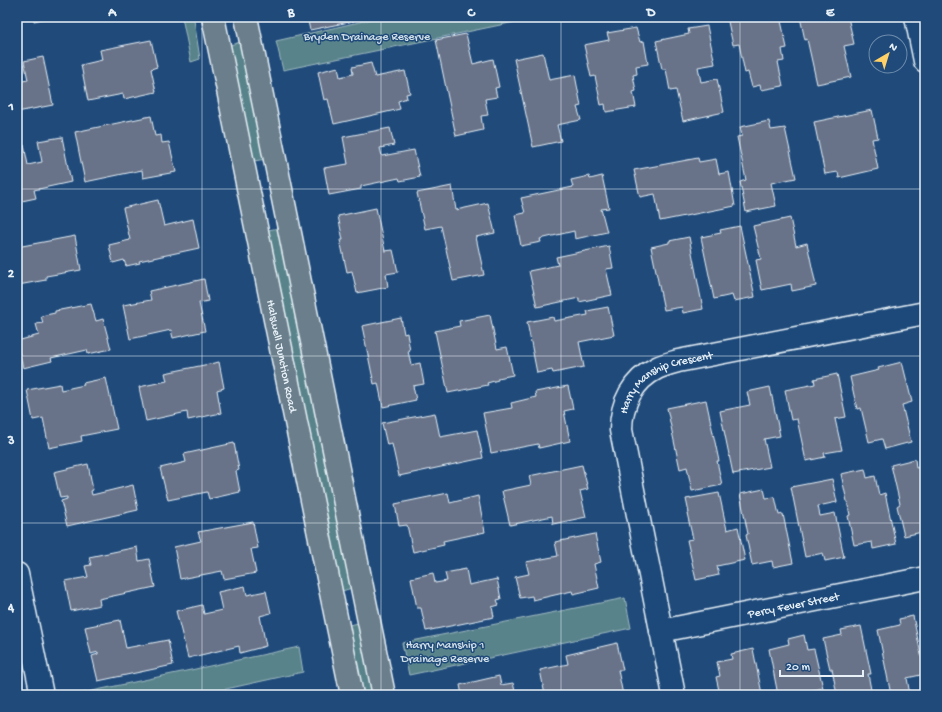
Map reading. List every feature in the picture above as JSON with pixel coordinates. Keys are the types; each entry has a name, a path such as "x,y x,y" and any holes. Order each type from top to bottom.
{"main road":[{"name":"Halswell Junction Road","path":"213,17 352,695"},
{"path":"246,17 384,695"},
{"path":"251,197 282,191"}],"street":[{"path":"916,17 925,61"},
{"name":"Harry Manship Crescent","path":"674,695 621,430 621,417 625,402 632,389 642,377 658,367 678,361 925,313"},
{"path":"17,574 42,695"},
{"name":"Percy Fever Street","path":"661,631 925,578"}],"green space":[{"path":"182,17 195,17 194,20 200,59 191,62"},
{"name":"Bryden Drainage Reserve","path":"381,17 539,17 283,70 276,41"},
{"path":"241,42 266,159 254,161 230,45"},
{"path":"279,228 352,588 342,591 268,230"},
{"name":"Harry Manship 1 Drainage Reserve","path":"625,598 631,628 409,675 402,643"},
{"path":"359,623 375,695 362,695 349,625"},
{"path":"299,647 303,672 199,695 78,694"}],"building":[{"path":"33,17 51,17 34,21"},
{"path":"307,17 354,17 354,21 310,30"},
{"path":"727,17 785,17 785,20 781,21 787,48 782,49 784,61 778,62 783,86 761,90 760,85 752,87 748,72 745,73 739,44 733,45"},
{"path":"800,17 848,17 854,44 844,46 851,77 817,84 807,39 805,40"},
{"path":"707,26 715,64 698,67 701,82 717,79 724,112 683,121 676,90 670,91 666,69 662,69 656,41 689,34 688,29"},
{"path":"636,28 640,42 644,41 648,64 636,66 637,74 633,75 636,91 633,92 636,107 606,112 605,104 601,105 595,76 591,77 584,45 609,40 607,33"},
{"path":"466,34 473,64 493,59 499,87 495,88 497,97 485,99 488,115 481,116 483,130 456,136 436,40"},
{"path":"151,40 157,67 151,69 156,92 124,99 123,94 88,101 81,65 102,60 100,50"},
{"path":"543,53 549,80 575,75 581,106 577,107 581,120 557,125 561,141 533,147 514,59"},
{"path":"43,57 53,105 17,112 17,82 28,80 24,61"},
{"path":"371,63 375,77 405,71 410,93 406,94 407,98 398,101 400,109 334,124 328,99 324,100 318,72 338,67 340,77 353,74 352,67"},
{"path":"872,110 878,138 872,139 878,169 839,178 838,172 825,174 814,122"},
{"path":"151,116 155,136 161,135 162,143 169,142 176,172 143,178 142,170 85,182 75,132"},
{"path":"769,121 771,130 785,128 796,178 771,183 776,206 746,212 740,182 746,180 737,137 742,136 740,127"},
{"path":"390,128 394,145 380,148 382,156 414,150 420,177 400,181 399,178 361,186 361,189 329,195 324,168 348,164 343,137"},
{"path":"62,137 71,182 34,190 36,198 17,202 17,147 24,145 28,165 42,162 38,141"},
{"path":"698,158 699,162 716,159 719,174 729,172 735,206 660,221 655,194 640,197 634,170"},
{"path":"589,176 590,179 602,176 609,208 601,209 607,232 575,239 574,231 540,239 541,242 521,246 515,215 525,213 521,198 573,187 571,180"},
{"path":"452,186 456,210 488,203 495,233 476,237 484,275 453,281 441,226 425,229 417,193"},
{"path":"158,200 164,226 193,219 199,248 139,261 140,263 126,266 124,260 113,263 109,245 130,240 123,208"},
{"path":"376,208 385,251 393,250 398,272 386,274 388,287 357,293 352,271 347,272 340,240 343,240 338,216"},
{"path":"790,218 796,246 807,243 816,286 792,291 791,284 762,290 756,260 761,259 753,226"},
{"path":"740,226 755,297 734,301 732,295 714,299 701,237 721,233 720,230"},
{"path":"75,236 81,270 46,276 46,280 18,285 17,247"},
{"path":"689,237 703,309 683,313 682,307 664,310 651,247 669,243 669,241"},
{"path":"609,246 613,268 606,269 612,295 579,302 579,298 537,307 529,271 558,265 556,257"},
{"path":"204,279 208,301 199,303 205,331 173,338 171,330 130,339 123,305 151,300 149,291"},
{"path":"91,304 96,321 103,319 111,349 88,354 87,350 51,358 52,361 23,368 17,341 39,335 36,324 43,323 41,316 55,313 55,311"},
{"path":"608,307 614,335 579,342 584,367 553,373 552,370 537,373 527,322 553,317 554,321 588,315 587,311"},
{"path":"490,315 497,349 507,347 513,375 498,378 498,380 487,383 488,385 448,393 435,331 460,326 459,321"},
{"path":"401,318 404,334 407,333 410,351 408,351 411,365 420,363 424,384 413,386 416,400 383,407 378,383 374,384 362,326"},
{"path":"219,362 224,388 217,390 221,413 188,420 187,412 146,421 139,387 167,381 165,373"},
{"path":"902,362 912,402 902,405 911,442 885,449 882,439 869,442 861,408 857,409 850,377 879,370 878,368"},
{"path":"837,374 846,417 835,419 842,450 824,453 825,457 806,461 797,419 791,420 785,390 815,384 814,379"},
{"path":"106,378 117,429 81,436 82,441 49,448 43,418 33,420 27,390 60,384 61,390"},
{"path":"568,386 573,409 564,411 570,441 539,448 538,444 491,453 483,413 512,408 511,403 536,397 535,392"},
{"path":"770,387 780,436 764,439 770,467 733,474 720,411 750,405 747,392"},
{"path":"706,400 719,461 717,461 722,485 692,491 687,467 680,469 667,408"},
{"path":"435,413 440,437 477,430 483,458 399,476 392,444 387,445 382,423"},
{"path":"234,443 239,470 236,471 240,492 209,499 207,492 168,500 160,468 186,462 184,454"},
{"path":"915,459 916,468 925,466 925,537 923,537 922,532 904,536 897,506 900,504 891,465"},
{"path":"88,464 93,490 91,491 92,495 133,485 138,510 67,526 61,501 67,499 67,497 60,498 54,472"},
{"path":"582,465 588,489 580,491 586,517 553,524 552,516 510,525 502,491 531,485 529,476"},
{"path":"865,469 867,478 875,476 879,495 885,493 896,544 873,549 872,542 854,545 848,516 850,515 841,474"},
{"path":"832,479 837,502 818,506 820,516 835,513 844,557 825,561 823,553 805,557 791,487"},
{"path":"764,489 766,498 775,497 779,515 783,514 793,563 773,567 772,561 752,565 746,535 748,534 740,494"},
{"path":"448,493 450,503 478,496 485,532 443,541 444,545 413,552 407,525 399,526 395,504"},
{"path":"719,493 727,530 738,527 745,560 717,566 719,575 696,580 687,540 693,539 687,513 689,513 686,499"},
{"path":"253,522 258,548 251,549 256,573 224,579 222,571 180,579 174,547 201,541 198,532"},
{"path":"595,534 601,562 594,564 599,588 573,594 572,591 533,600 532,596 520,598 515,577 529,574 526,562 558,556 555,542"},
{"path":"137,547 139,561 149,559 155,587 99,599 100,605 71,611 65,581 88,577 85,566 91,565 89,557"},
{"path":"466,569 469,585 497,579 501,599 497,600 499,605 492,607 494,617 426,631 421,608 417,608 411,578 433,573 435,583 447,581 445,573"},
{"path":"245,586 247,595 266,591 271,613 260,616 266,646 240,653 239,646 188,658 176,611 202,605 204,614 222,610 218,592"},
{"path":"913,616 925,674 907,678 910,695 891,695 878,630 900,625 899,619"},
{"path":"120,620 126,648 168,640 173,665 98,681 92,656 98,654 98,652 91,654 85,627"},
{"path":"861,626 871,674 868,674 872,695 837,695 832,669 830,669 823,639 842,635 841,630"},
{"path":"804,635 807,650 814,649 823,688 801,693 801,695 778,695 769,649 789,644 788,639"},
{"path":"617,643 623,670 618,670 623,695 545,695 540,670 568,664 566,655"},
{"path":"753,649 762,694 720,695 716,677 720,676 717,662 732,659 731,654"},
{"path":"499,676 501,685 513,683 516,695 462,695 460,685"}]}
